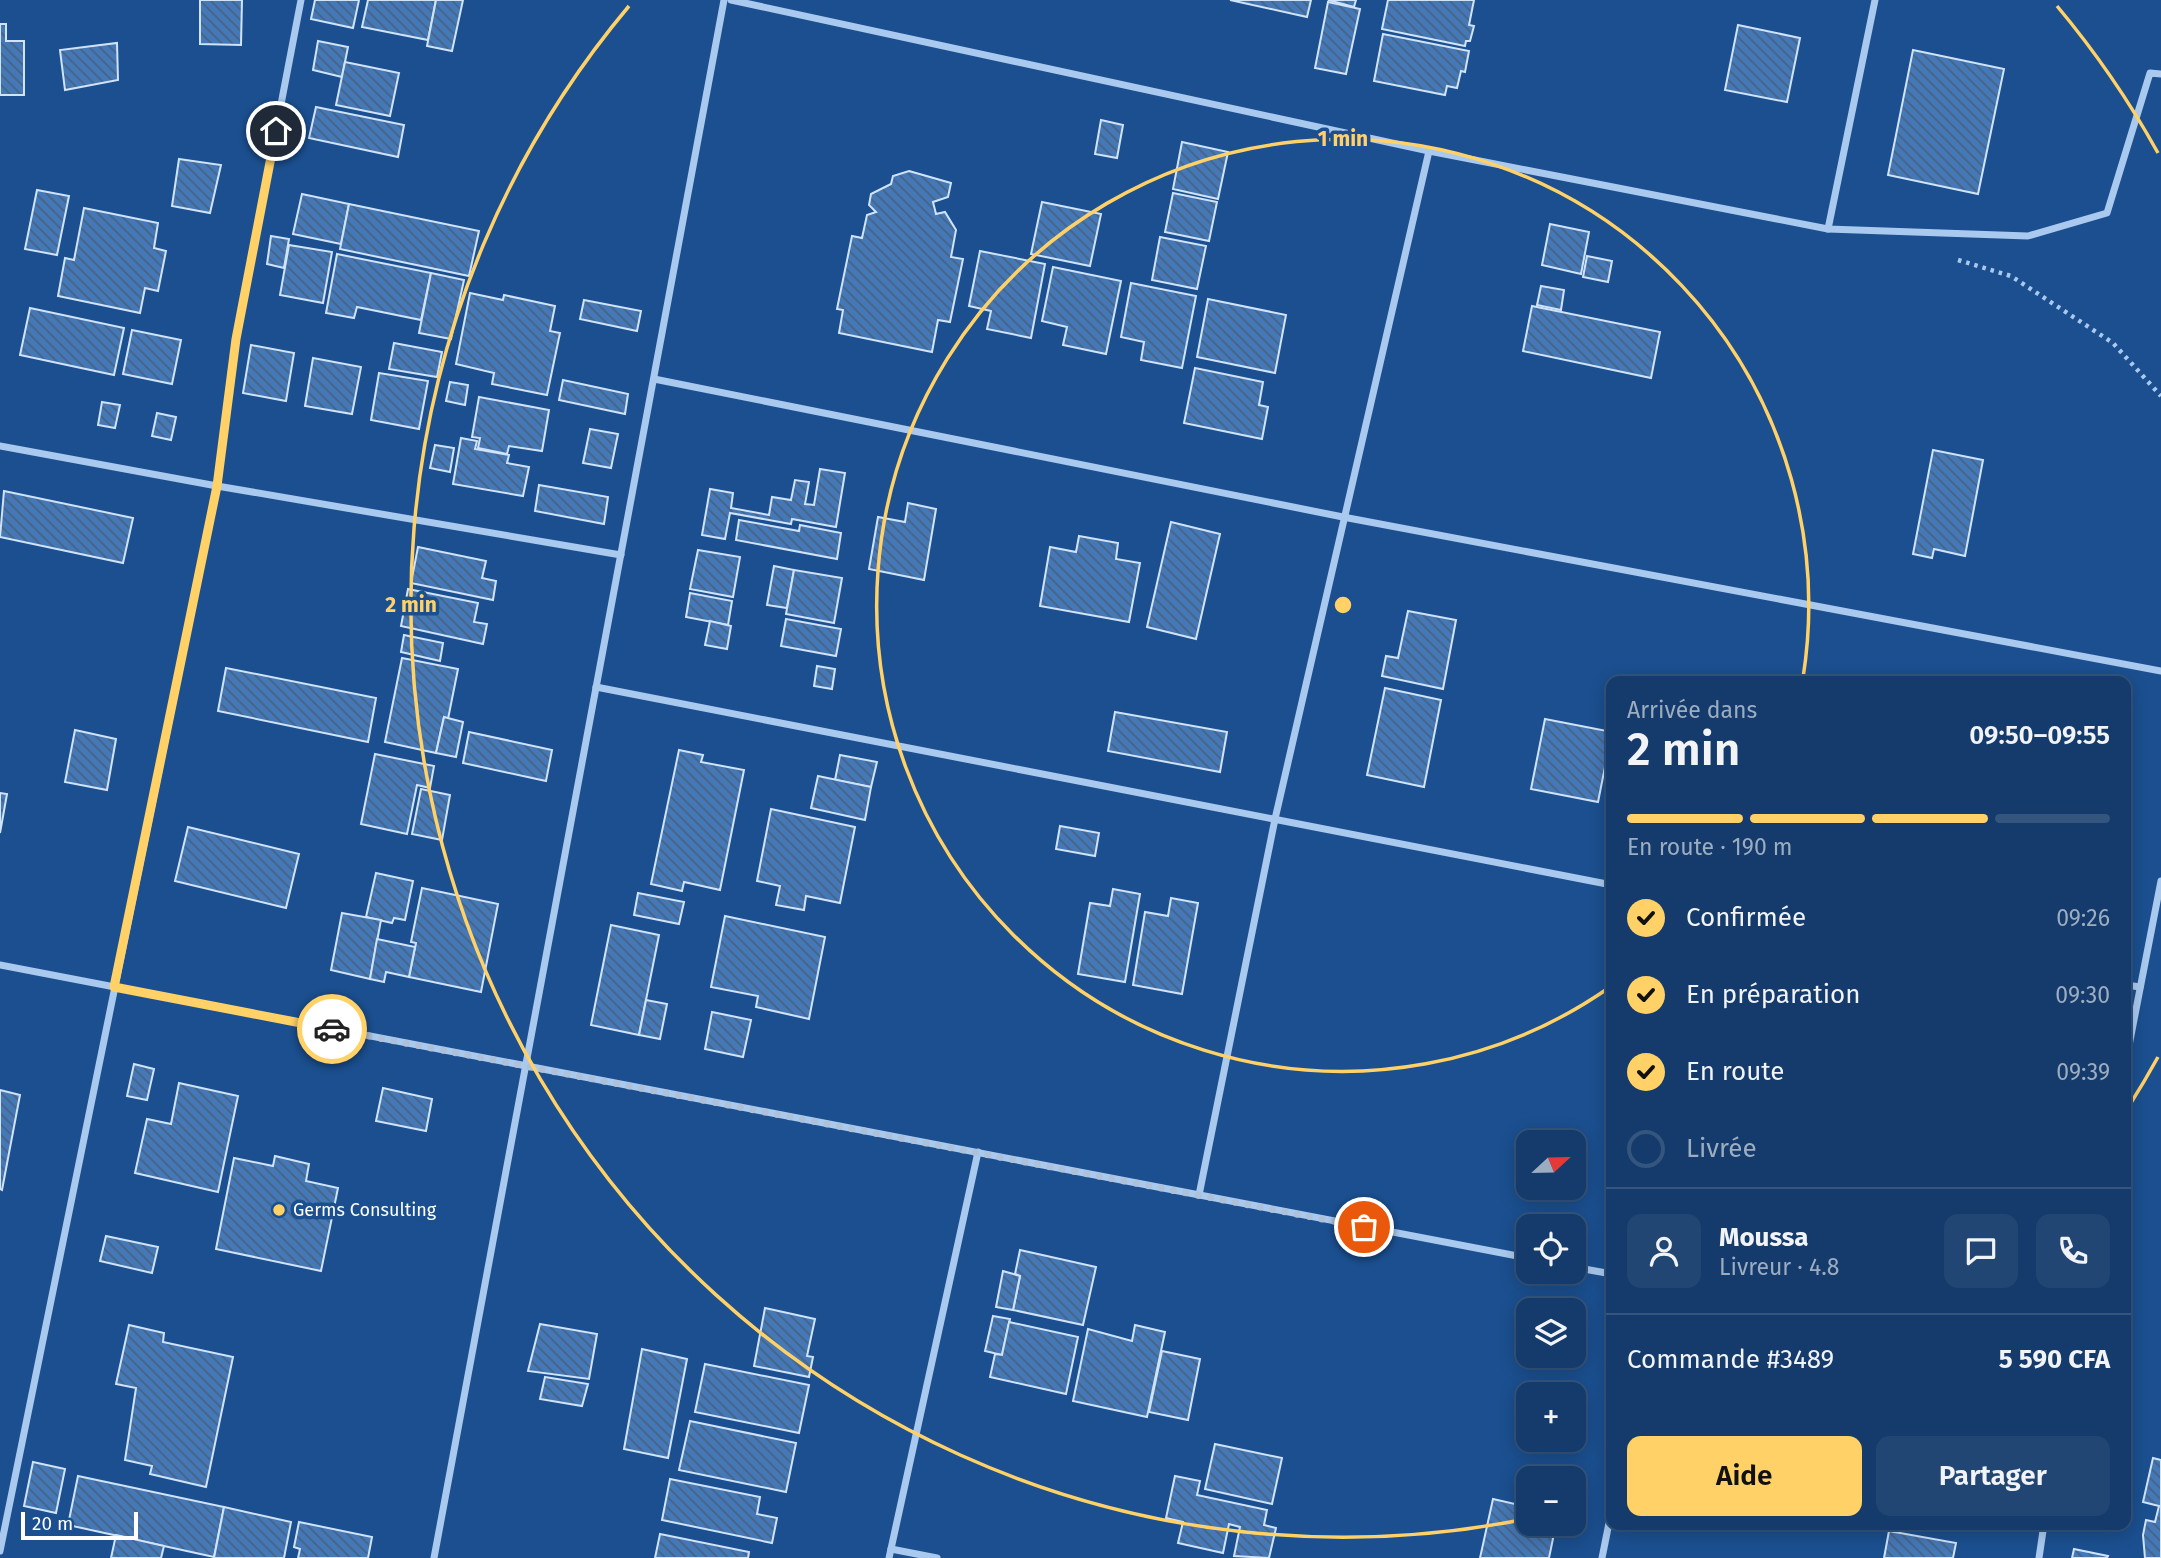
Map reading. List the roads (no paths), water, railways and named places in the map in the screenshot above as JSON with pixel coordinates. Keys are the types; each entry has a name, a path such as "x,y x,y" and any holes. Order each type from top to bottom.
{"street":[{"path":"0,1551 217,486 236,339 301,0"},
{"path":"434,1558 724,0"},
{"path":"731,0 1429,151 1828,229 2028,236 2107,213 2150,73 2161,74"},
{"path":"1828,229 1875,0"},
{"path":"1199,1195 1275,820 1429,151"},
{"path":"654,379 1343,517 2161,671"},
{"path":"0,446 621,555"},
{"path":"596,687 1606,884"},
{"path":"2131,1034 2161,881"},
{"path":"0,965 1516,1256"},
{"path":"2131,986 2140,988"},
{"path":"936,1558 890,1554 978,1152"},
{"path":"1586,1269 1606,1273"},
{"path":"1602,1558 1608,1530"},
{"path":"2039,1558 2043,1530"}],"place":[{"name":"Germs Consulting","path":"279,1210"}]}
